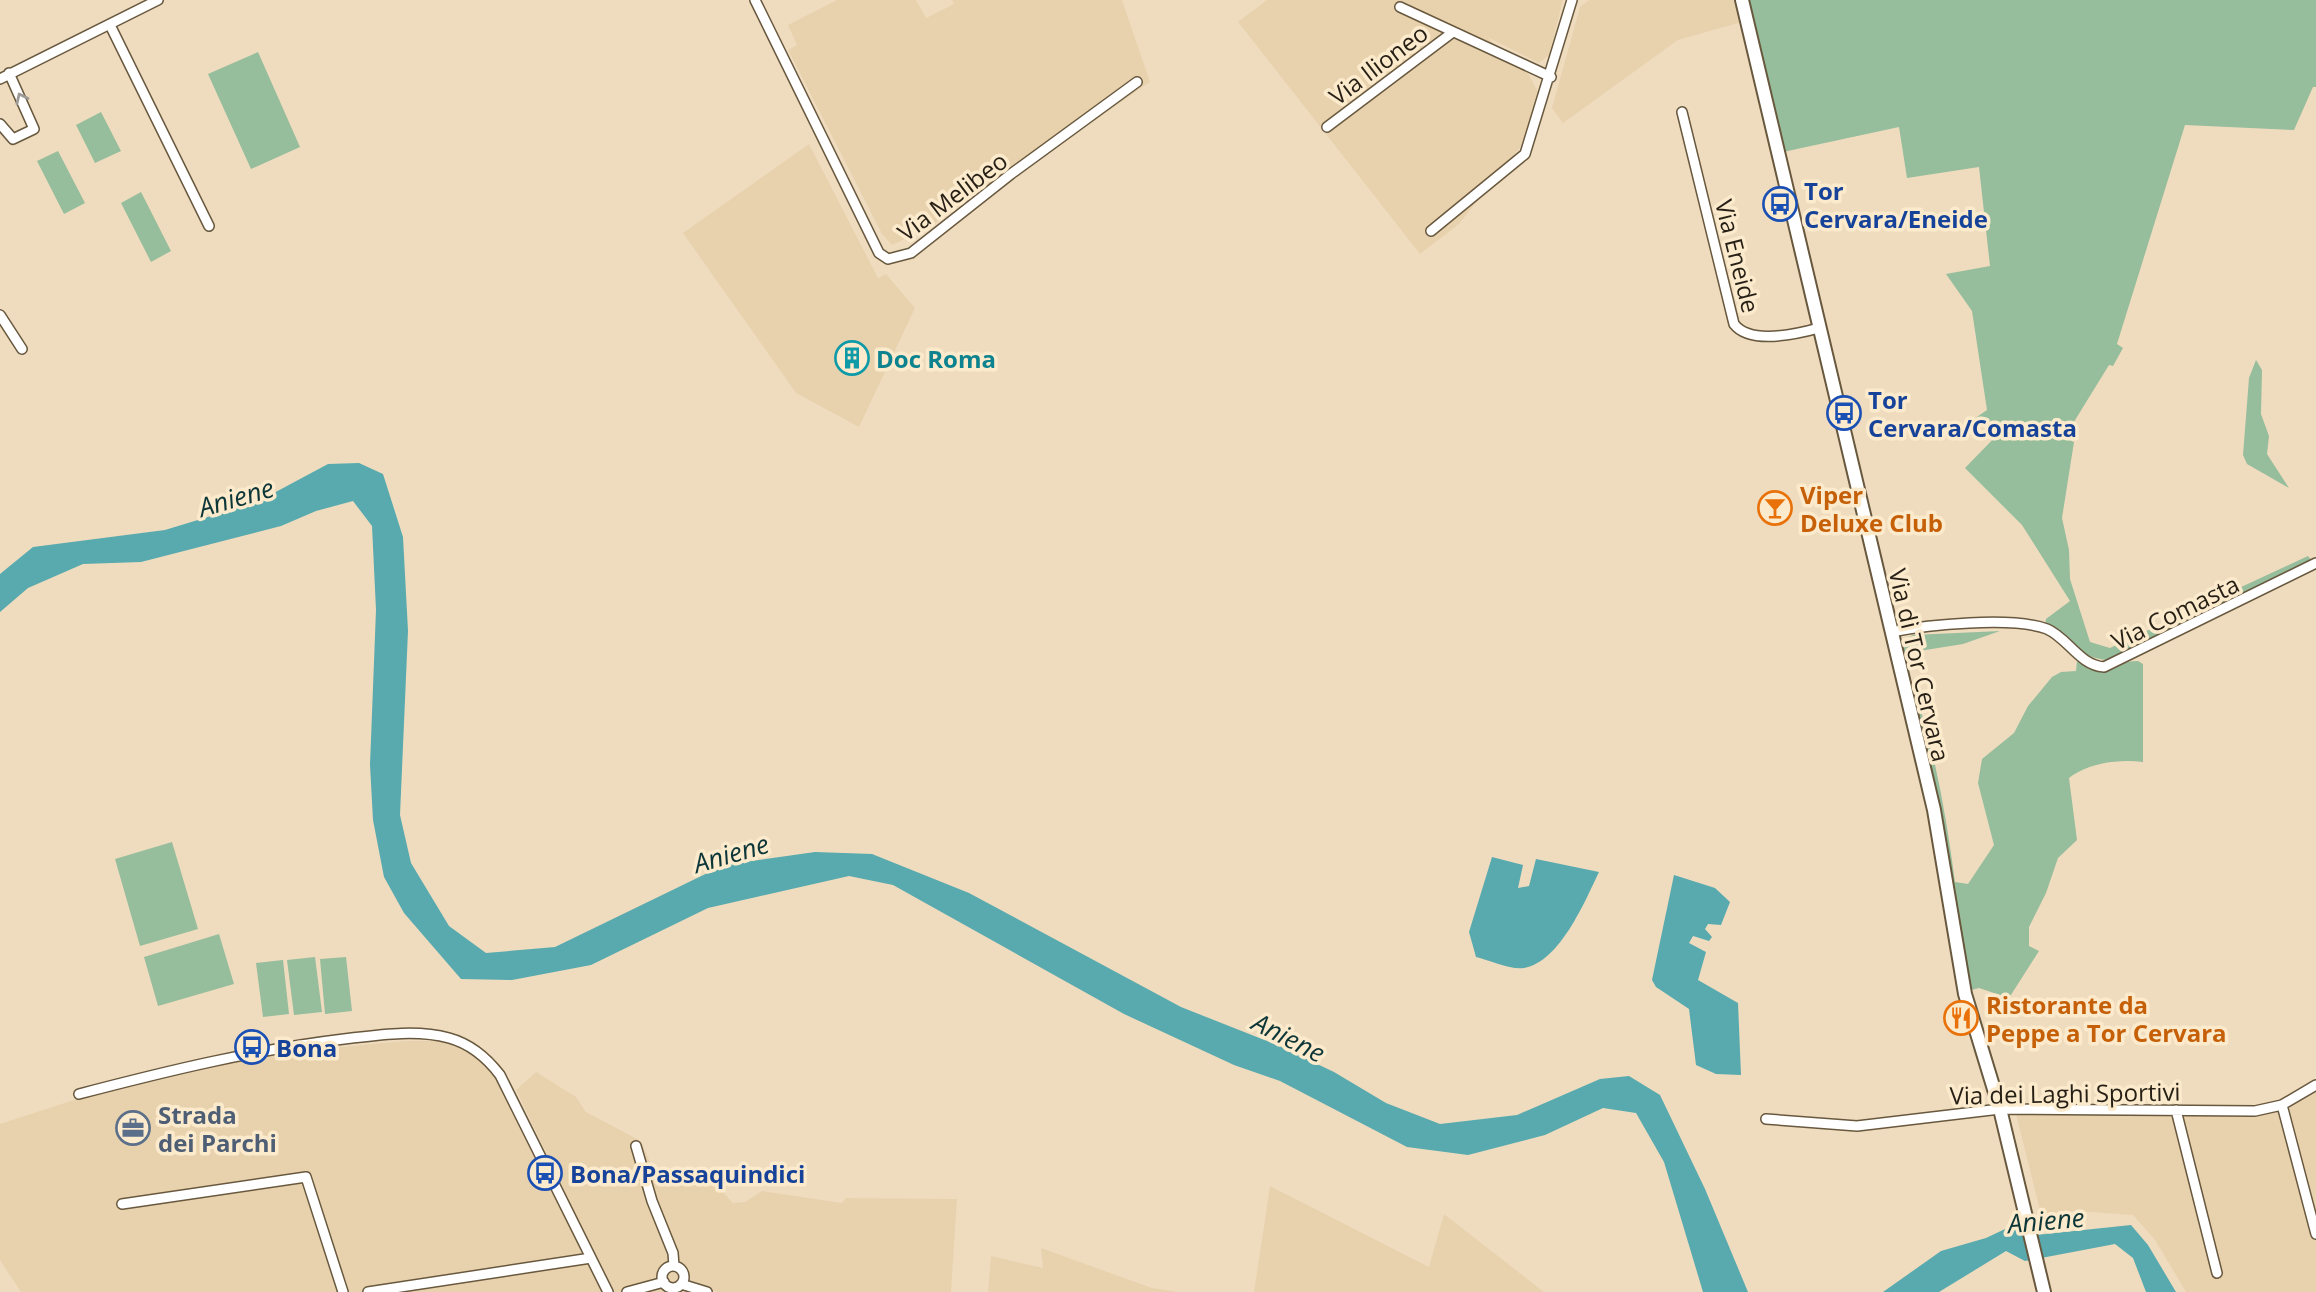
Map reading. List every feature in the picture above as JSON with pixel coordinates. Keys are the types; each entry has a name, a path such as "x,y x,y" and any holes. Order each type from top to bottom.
{"street":[{"path":"0,124 13,139 34,129 3,77 158,0"},
{"name":"Via Melibeo","path":"755,0 879,253 888,259 911,254 1011,174 1137,82"},
{"path":"1431,231 1525,153 1551,77 1572,0"},
{"name":"Via di Tor Cervara","path":"1742,0 1934,810 1965,994 2000,1109 2044,1289"},
{"path":"1400,7 1551,77"},
{"path":"110,25 209,226"},
{"name":"Via Ilioneo","path":"1326,127 1453,32"},
{"name":"Via Eneide","path":"1682,111 1735,327 1753,334 1796,334 1819,328"},
{"path":"0,315 22,349"},
{"name":"Via Comasta","path":"1891,632 1934,625 2031,626 2048,630 2091,664 2104,667 2316,563"},
{"path":"79,1094 216,1058 286,1046 412,1034 458,1041 482,1055 500,1075 608,1292"},
{"name":"Via dei Laghi Sportivi","path":"1766,1119 1857,1126 2000,1109 2255,1111 2282,1105 2316,1085"},
{"path":"2282,1105 2316,1234"},
{"path":"2176,1110 2217,1273"},
{"path":"636,1146 652,1202 673,1253 674,1266 684,1275 681,1284"},
{"path":"122,1204 306,1177 343,1292"},
{"path":"368,1292 591,1258"},
{"path":"664,1282 665,1270 674,1266"},
{"path":"627,1292 664,1282 672,1287 681,1284 707,1292"}],"shaded area":[{"path":"837,0 916,0 926,18 954,4 952,0 1122,0 1150,82 1094,121 1086,112 932,226 892,245 882,234 788,50 797,45 788,25"},
{"path":"1267,0 1563,0 1549,55 1539,63 1487,37 1529,75 1538,92 1526,140 1459,224 1420,254 1238,22"},
{"path":"1589,0 1737,0 1742,22 1678,40 1563,123 1552,108 1580,7"},
{"path":"809,144 878,278 886,274 915,308 859,427 796,393 683,233"},
{"path":"404,1041 437,1041 458,1046 481,1061 498,1080 602,1292 21,1292 0,1260 0,1124 80,1098 277,1053"},
{"path":"536,1072 576,1097 586,1112 641,1141 659,1184 710,1178 733,1203 745,1202 762,1191 842,1203 846,1198 957,1199 951,1292 718,1292 688,1282 679,1291 695,1292 612,1292 516,1090"},
{"path":"2316,1087 2316,1292 2186,1292 2155,1240 2133,1215 2076,1211 2042,1218 2016,1114 2243,1115 2296,1102"},
{"path":"1270,1186 1429,1267 1444,1214 1544,1292 1254,1292"},
{"path":"1041,1248 1152,1288 1178,1292 988,1292 991,1256 1043,1268"}],"green space":[{"path":"1747,0 2316,0 2316,87 2313,87 2294,130 2185,125 2117,344 2123,348 2113,366 2109,365 2064,438 2074,442 2062,518 2069,550 2070,579 2090,642 2110,648 2308,556 2312,561 2106,660 2081,652 2045,625 2046,619 2070,601 2022,525 1965,468 2002,430 1974,419 1987,410 1972,311 1946,274 1990,266 1979,167 1907,178 1899,127 1783,152"},
{"path":"258,52 300,147 251,169 208,74"},
{"path":"101,112 121,151 95,163 76,125"},
{"path":"58,151 85,203 64,214 37,161"},
{"path":"141,192 171,251 151,262 121,203"},
{"path":"2256,360 2262,370 2261,414 2269,436 2267,454 2289,488 2247,464 2243,455 2249,378"},
{"path":"2000,631 1963,644 1913,652 1910,659 1912,688 1925,724 1939,782 1955,882 1968,884 1994,845 1978,783 1982,759 2014,733 2028,706 2052,677 2061,672 2076,671 2077,661 2093,669 2138,661 2143,664 2143,762 2104,763 2069,778 2077,840 2058,858 2046,893 2029,927 2029,946 2039,951 2009,998 1979,988 1967,991 1898,642 1913,635"},
{"path":"172,842 198,929 140,946 115,859"},
{"path":"219,934 234,984 158,1006 144,957"},
{"path":"315,957 322,1012 294,1015 287,960"},
{"path":"346,957 352,1011 325,1014 320,959"},
{"path":"283,960 289,1014 263,1017 256,963"}],"water":[{"path":"359,463 383,474 403,537 408,631 400,815 411,863 449,926 486,953 555,947 724,865 815,852 872,854 969,893 1181,1007 1277,1045 1334,1072 1386,1103 1440,1124 1517,1115 1600,1079 1629,1076 1660,1095 1705,1189 1748,1292 1703,1292 1664,1162 1636,1113 1603,1108 1545,1135 1468,1155 1407,1147 1280,1081 1234,1065 1124,1014 893,885 849,876 708,908 591,965 512,980 461,979 404,913 384,877 373,820 370,765 376,610 372,526 353,501 316,511 281,526 141,562 83,564 28,588 0,612 0,574 33,547 165,530 257,502 328,464"},
{"path":"1492,857 1523,865 1518,888 1529,886 1536,859 1599,872 1579,914 1560,943 1549,955 1524,968 1476,957 1469,932"},
{"path":"1674,875 1715,888 1730,902 1721,925 1708,924 1705,929 1712,937 1709,941 1693,936 1689,943 1706,952 1698,980 1738,1003 1741,1075 1716,1074 1696,1065 1689,1009 1656,987 1652,980"},
{"path":"2020,1222 2036,1235 2131,1225 2148,1245 2176,1292 2146,1292 2133,1258 2115,1244 2025,1261 2006,1251 1939,1292 1883,1292 1941,1251 1986,1238"}],"place":[{"name":"Tor Cervara/Eneide","path":"1780,204"},
{"name":"Doc Roma","path":"852,358"},
{"name":"Tor Cervara/Comasta","path":"1844,413"},
{"name":"Viper Deluxe Club","path":"1775,508"},
{"name":"Ristorante da Peppe a Tor Cervara","path":"1961,1018"},
{"name":"Bona","path":"252,1047"},
{"name":"Strada dei Parchi","path":"133,1128"},
{"name":"Bona/Passaquindici","path":"545,1173"}],"water label":[{"name":"Aniene","path":"236,497"},
{"name":"Aniene","path":"731,853"},
{"name":"Aniene","path":"1289,1037"},
{"name":"Aniene","path":"2046,1220"}]}
